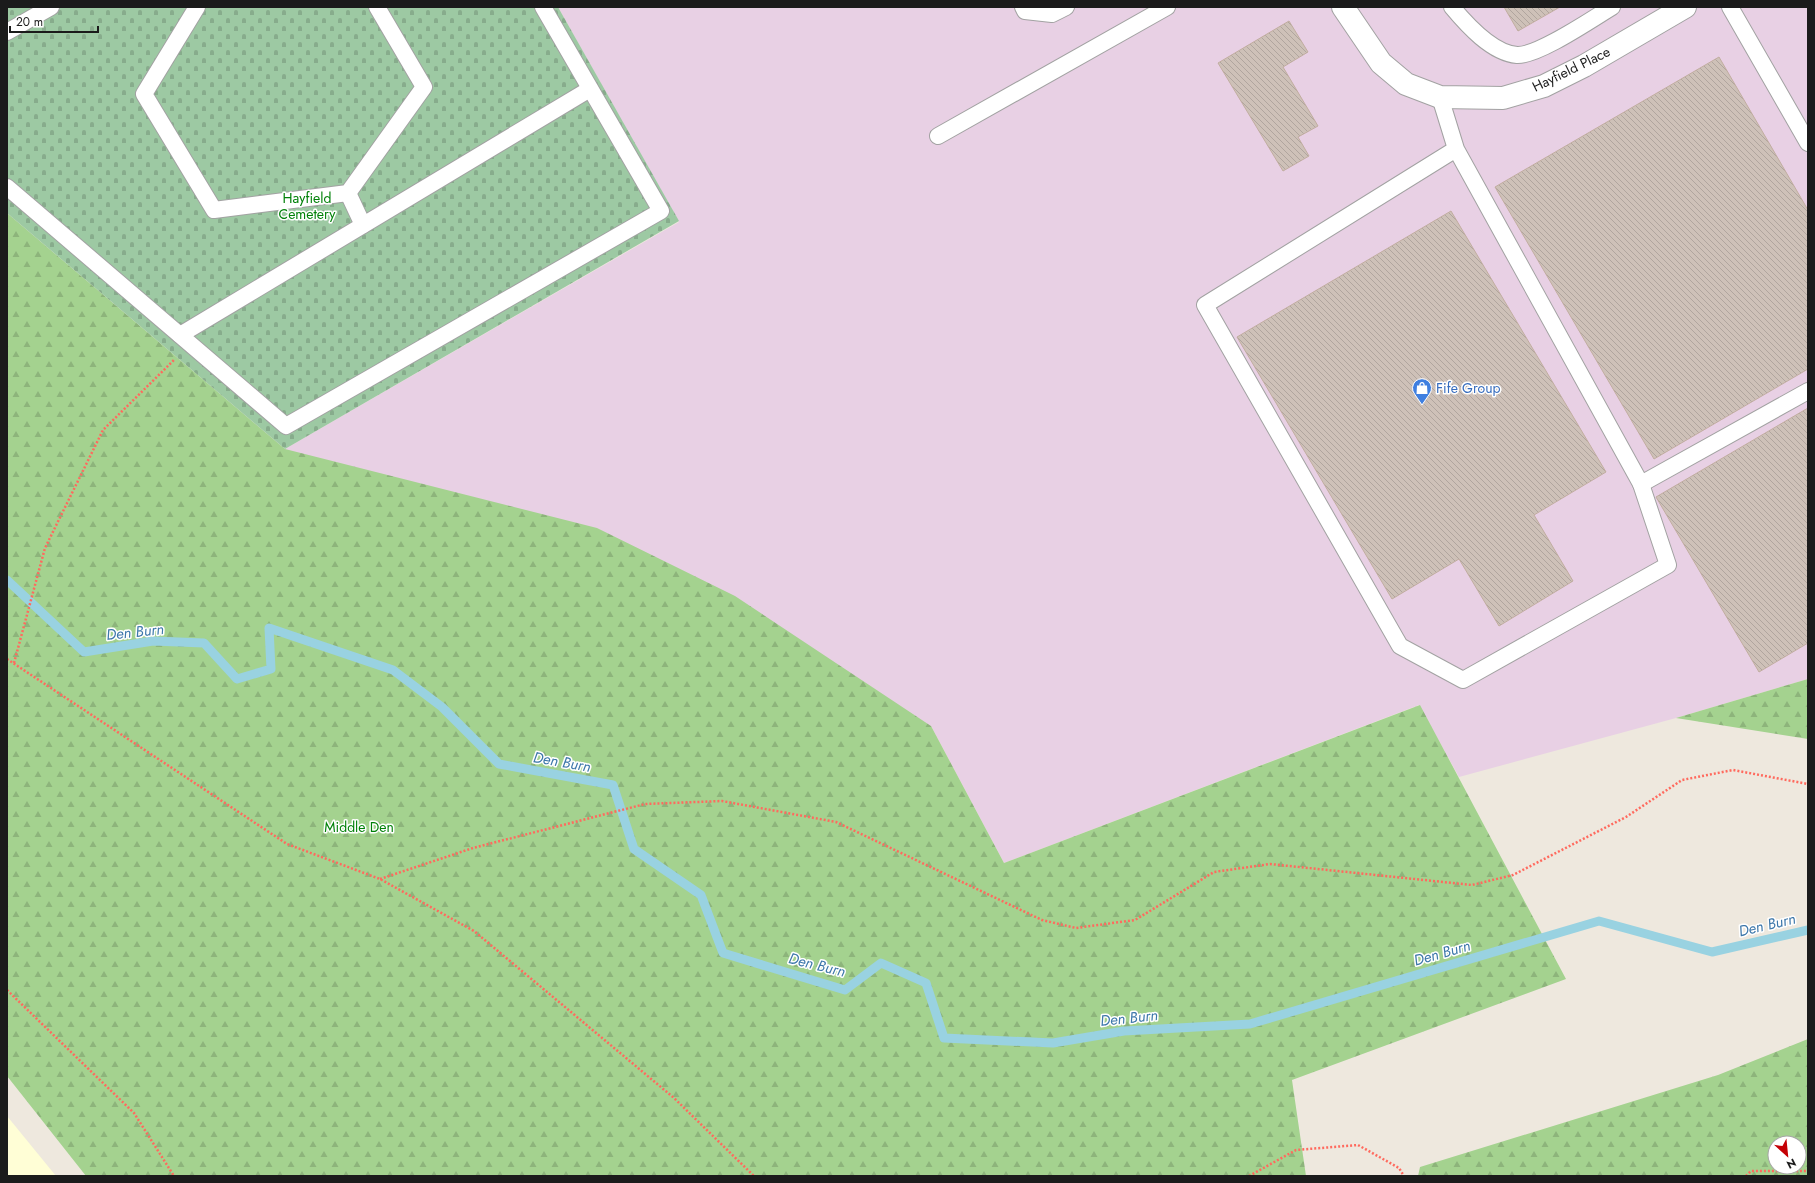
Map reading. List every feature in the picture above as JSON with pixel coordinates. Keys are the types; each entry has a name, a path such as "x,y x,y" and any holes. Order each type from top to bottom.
{"street":[{"name":"Hayfield Place","path":"1343,7 1381,63 1406,84 1440,97 1503,98 1544,86 1584,66 1685,7"}],"lane":[{"path":"7,32 51,7"},
{"path":"197,7 144,94 214,210 348,193 424,87 377,7"},
{"path":"7,187 286,426 661,211 543,7"},
{"path":"1023,7 1025,11 1052,14 1066,7"},
{"path":"938,136 1167,7"},
{"path":"1452,7 1469,26 1497,48 1518,55 1538,50 1612,7"},
{"path":"1730,7 1808,143"},
{"path":"180,335 590,88"},
{"path":"1440,97 1456,149 1641,484 1668,565 1463,680 1400,646 1204,305 1456,149"},
{"path":"348,193 363,225"},
{"path":"1641,484 1808,391"}],"path":[{"path":"14,663 45,548 103,430 177,357"},
{"path":"7,659 287,844 380,879 474,931 674,1098 754,1176"},
{"path":"380,879 473,848 645,804 722,801 836,822 1042,920 1076,928 1135,920 1214,872 1270,864 1472,885 1513,875 1626,817 1682,780 1733,770 1808,784"},
{"path":"7,990 134,1113 174,1176"},
{"path":"1249,1176 1296,1150 1358,1145 1399,1168 1404,1176"},
{"path":"1746,1176 1751,1170 1808,1171"}],"shaded area":[{"path":"558,7 1808,7 1808,679 1676,718 1459,777 1419,705 1004,863 931,726 285,449 679,222"},
{"path":"7,1116 56,1176 7,1176"}],"green space":[{"name":"Hayfield Cemetery","path":"7,7 558,7 679,221 285,449 7,213"},
{"name":"Middle Den","path":"7,213 285,449 597,528 735,596 931,726 1004,863 1420,705 1566,979 1292,1080 1306,1176 86,1176 7,1076"},
{"path":"1808,679 1808,739 1676,718"},
{"path":"1808,1039 1808,1176 1418,1176 1420,1167 1718,1075"}],"building":[{"path":"1504,7 1560,7 1518,31"},
{"path":"1289,21 1308,52 1283,67 1318,126 1298,137 1309,156 1283,171 1218,63"},
{"path":"1719,57 1808,210 1808,369 1654,459 1495,187"},
{"name":"Fife Group","path":"1451,211 1606,472 1534,515 1573,581 1499,626 1459,559 1392,599 1237,337"},
{"path":"1808,408 1808,643 1759,672 1656,497"}],"waterway":[{"name":"Den Burn","path":"7,580 84,652 153,641 204,643 237,679 271,669 269,628 393,670 442,707 499,764 613,785 634,849 701,895 723,953 845,990 881,963 926,983 944,1038 1053,1043 1124,1031 1250,1024 1599,921 1712,952 1808,930"}],"place":[{"name":"Fife Group","path":"1422,405"}]}
